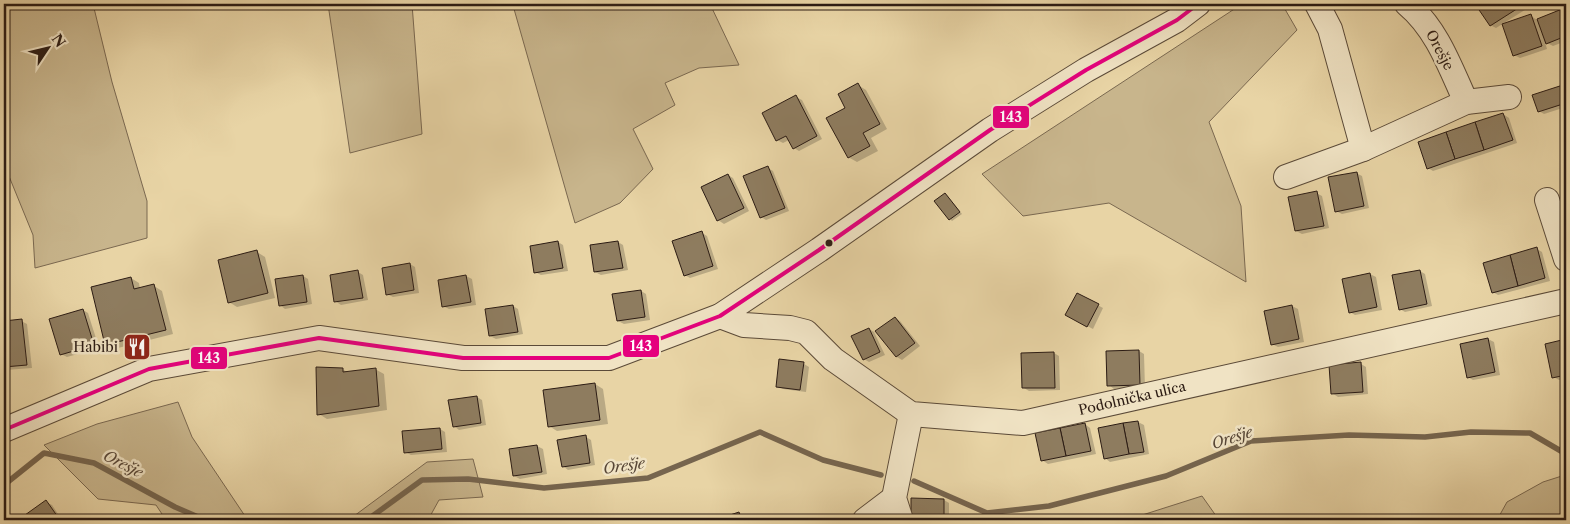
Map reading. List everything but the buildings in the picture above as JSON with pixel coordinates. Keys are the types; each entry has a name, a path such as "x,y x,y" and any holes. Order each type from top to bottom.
{"street":[{"path":"4,430 148,369 318,338 463,358 609,358 720,316 819,250 990,130 1086,70 1177,20 1198,4"},
{"name":"Orešje","path":"1407,4 1419,14 1436,39 1466,102"},
{"path":"1320,5 1330,29 1363,149"},
{"path":"1286,177 1363,149 1466,102 1509,97"},
{"path":"1547,200 1566,259"},
{"name":"Podolnička ulica","path":"911,414 1023,423 1566,301"},
{"path":"720,316 744,325 790,328 806,332 833,359 911,414 894,498 901,520"},
{"path":"865,520 894,498"}],"shaded area":[{"path":"4,4 93,4 112,82 147,201 147,238 35,268 33,235 4,164"},
{"path":"328,4 412,4 422,134 350,153"},
{"path":"520,4 710,4 739,65 699,68 665,83 675,105 633,129 653,169 620,203 575,223 514,9"},
{"path":"1242,4 1282,4 1297,30 1209,122 1241,206 1246,282 1109,203 1023,216 982,174"},
{"path":"178,402 192,437 245,516 354,516 427,462 473,459 483,497 439,500 428,520 166,520 156,505 98,499 44,445 97,424"},
{"path":"1565,475 1566,520 1497,520 1507,502 1543,482"},
{"path":"1202,496 1219,520 1119,520 1136,517"}],"waterway":[{"name":"Orešje","path":"367,520 422,480 468,479 544,488 648,478 760,432 823,460 881,475"},
{"name":"Orešje","path":"914,481 987,513 1049,506 1166,476 1251,441 1349,435 1425,437 1471,432 1530,433 1566,454"},
{"name":"Orešje","path":"4,485 44,453 94,463 175,507 205,520"}],"transit line":[{"name":"143","path":"4,430 149,369 319,338 463,358 609,358 720,316 819,250 990,130 1086,70 1177,20 1198,4"}],"place":[{"name":"Habibi","path":"137,347"}]}
